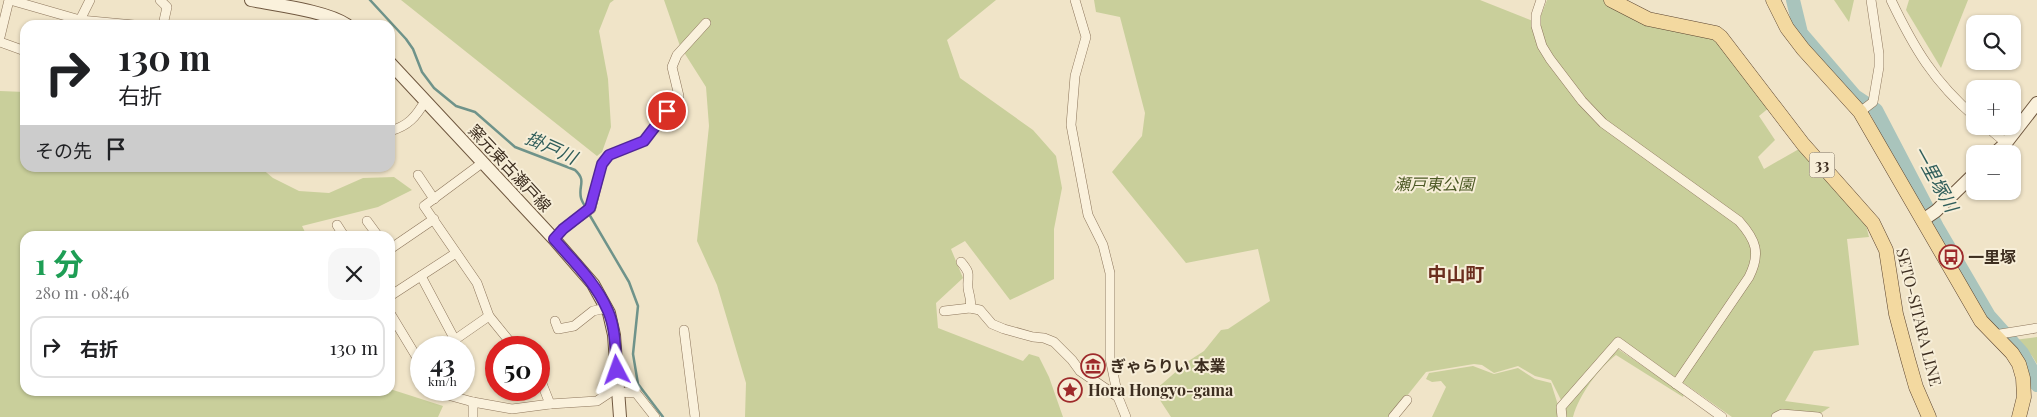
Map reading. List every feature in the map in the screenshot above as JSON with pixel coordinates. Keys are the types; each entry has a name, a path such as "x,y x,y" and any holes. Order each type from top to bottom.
{"main road":[{"path":"251,0 306,11 338,20"},
{"name":"SETO-SITARA LINE","path":"1612,0 1648,19 1716,33 1721,37 1803,144 1872,223 1886,250 1896,314 1916,388 1929,417"},
{"name":"SETO-SITARA LINE","path":"1773,0 1787,28 1803,49 1862,111 1981,321 1999,334 2019,364 2023,378 2024,397 2019,417"},
{"name":"窯元東古瀬戸線","path":"395,68 554,239 593,284 606,308 614,336 620,417"},
{"path":"2006,143 2037,103"},
{"path":"1923,220 1936,211 1966,182"}],"street":[{"path":"0,37 10,0 71,20"},
{"path":"81,20 90,0"},
{"path":"160,0 167,7 164,20"},
{"path":"1075,0 1086,37 1075,76 1071,125 1088,215 1103,245 1110,272 1110,358 1118,397 1126,417"},
{"path":"1541,0 1536,14 1536,26 1542,46 1582,101 1604,123 1739,221 1754,243 1756,260 1749,277 1676,384"},
{"path":"1862,111 1873,102 1879,67 1879,54 1871,0"},
{"path":"1891,0 1905,30 1930,70 1966,109"},
{"path":"554,239 563,229 588,211 602,164 609,155 644,141 679,96 672,67 677,55 706,23"},
{"path":"0,42 20,49"},
{"path":"395,130 416,116 425,101"},
{"path":"1997,135 2006,143"},
{"path":"482,163 424,206 477,283 490,316 506,336"},
{"path":"418,175 434,199"},
{"path":"395,246 434,219"},
{"path":"367,221 374,231"},
{"path":"337,225 341,231"},
{"path":"395,293 456,253"},
{"path":"961,262 970,276 968,289 972,302 970,308"},
{"path":"421,276 453,336"},
{"path":"555,321 558,328 574,326 593,312 606,308"},
{"path":"944,311 970,308 980,310 992,324 1004,330 1044,338 1054,342 1080,371 1118,397"},
{"path":"461,336 490,316"},
{"path":"395,321 410,347"},
{"path":"1999,334 2037,328"},
{"path":"684,330 695,417"},
{"path":"1562,417 1562,407 1618,342 1722,417"},
{"path":"469,401 512,409 597,401 618,390 636,394 655,417"},
{"path":"1393,417 1407,400"},
{"path":"473,402 473,417"},
{"path":"1776,417 1782,414 1818,417"}],"green space":[{"path":"401,0 614,0 610,3 599,31 608,79 611,127 602,152 597,156"},
{"path":"664,0 996,0 947,40 960,78 1033,130 1056,156 1062,188 1054,229 1054,279 1010,300 965,241 951,249 963,278 936,303 938,328 1023,361 1029,354 1039,357 1049,377 1063,417 745,417 746,383 717,285 697,241 709,126 706,87 680,46"},
{"name":"瀬戸東公園","path":"1094,0 1480,0 1538,23 1547,0 1605,0 1715,38 1770,107 1759,116 1775,140 1758,157 1764,169 1799,149 1866,225 1869,237 1847,239 1859,345 1814,351 1785,401 1830,407 1815,417 1732,417 1618,337 1562,402 1551,380 1535,376 1518,366 1494,373 1482,365 1474,364 1426,372 1390,417 1171,417 1154,391 1187,362 1204,351 1221,330 1228,329 1270,301 1258,249 1186,263 1112,172 1142,136 1145,113 1120,17 1096,12"},
{"path":"1834,0 1854,0 1849,22"},
{"path":"1909,0 1968,0 1941,68 1906,10"},
{"path":"0,91 20,92 20,172 266,172 273,178 299,191 329,193 363,178 394,177 412,190 378,207 302,226 304,231 20,231 20,396 395,396 395,391 410,395 410,401 427,401 443,406 438,417 0,417"},
{"path":"2037,337 2037,364 2032,356 2014,340"},
{"path":"1618,349 1684,394 1683,397 1616,355 1590,383 1573,417 1564,417 1565,408"},
{"path":"1473,366 1494,374 1518,368 1535,379 1551,383 1558,405 1558,417 1432,417 1446,387 1441,381 1432,382 1426,379 1429,373"}],"waterway":[{"name":"掛戸川","path":"370,0 388,20"},
{"name":"一里塚川","path":"1793,0 1801,33 1855,96 1876,110 1937,227 1989,316 2022,353 2033,372 2037,385"},
{"name":"掛戸川","path":"395,27 413,49 422,72 434,88 456,106 475,112 515,147 575,170 581,177 580,194 587,209"},
{"name":"掛戸川","path":"589,214 629,282 638,306 633,354 638,384 663,417"}],"place":[{"name":"一里塚","path":"1951,257"},
{"name":"ぎゃらりい 本業","path":"1093,366"},
{"name":"Hora Hongyo-gama","path":"1070,390"}],"district":[{"name":"中山町","path":"1456,274"}],"route":[{"path":"617,370 614,336 609,313 593,284 554,239 563,229 590,208 602,164 609,155 644,141 667,111"}]}
